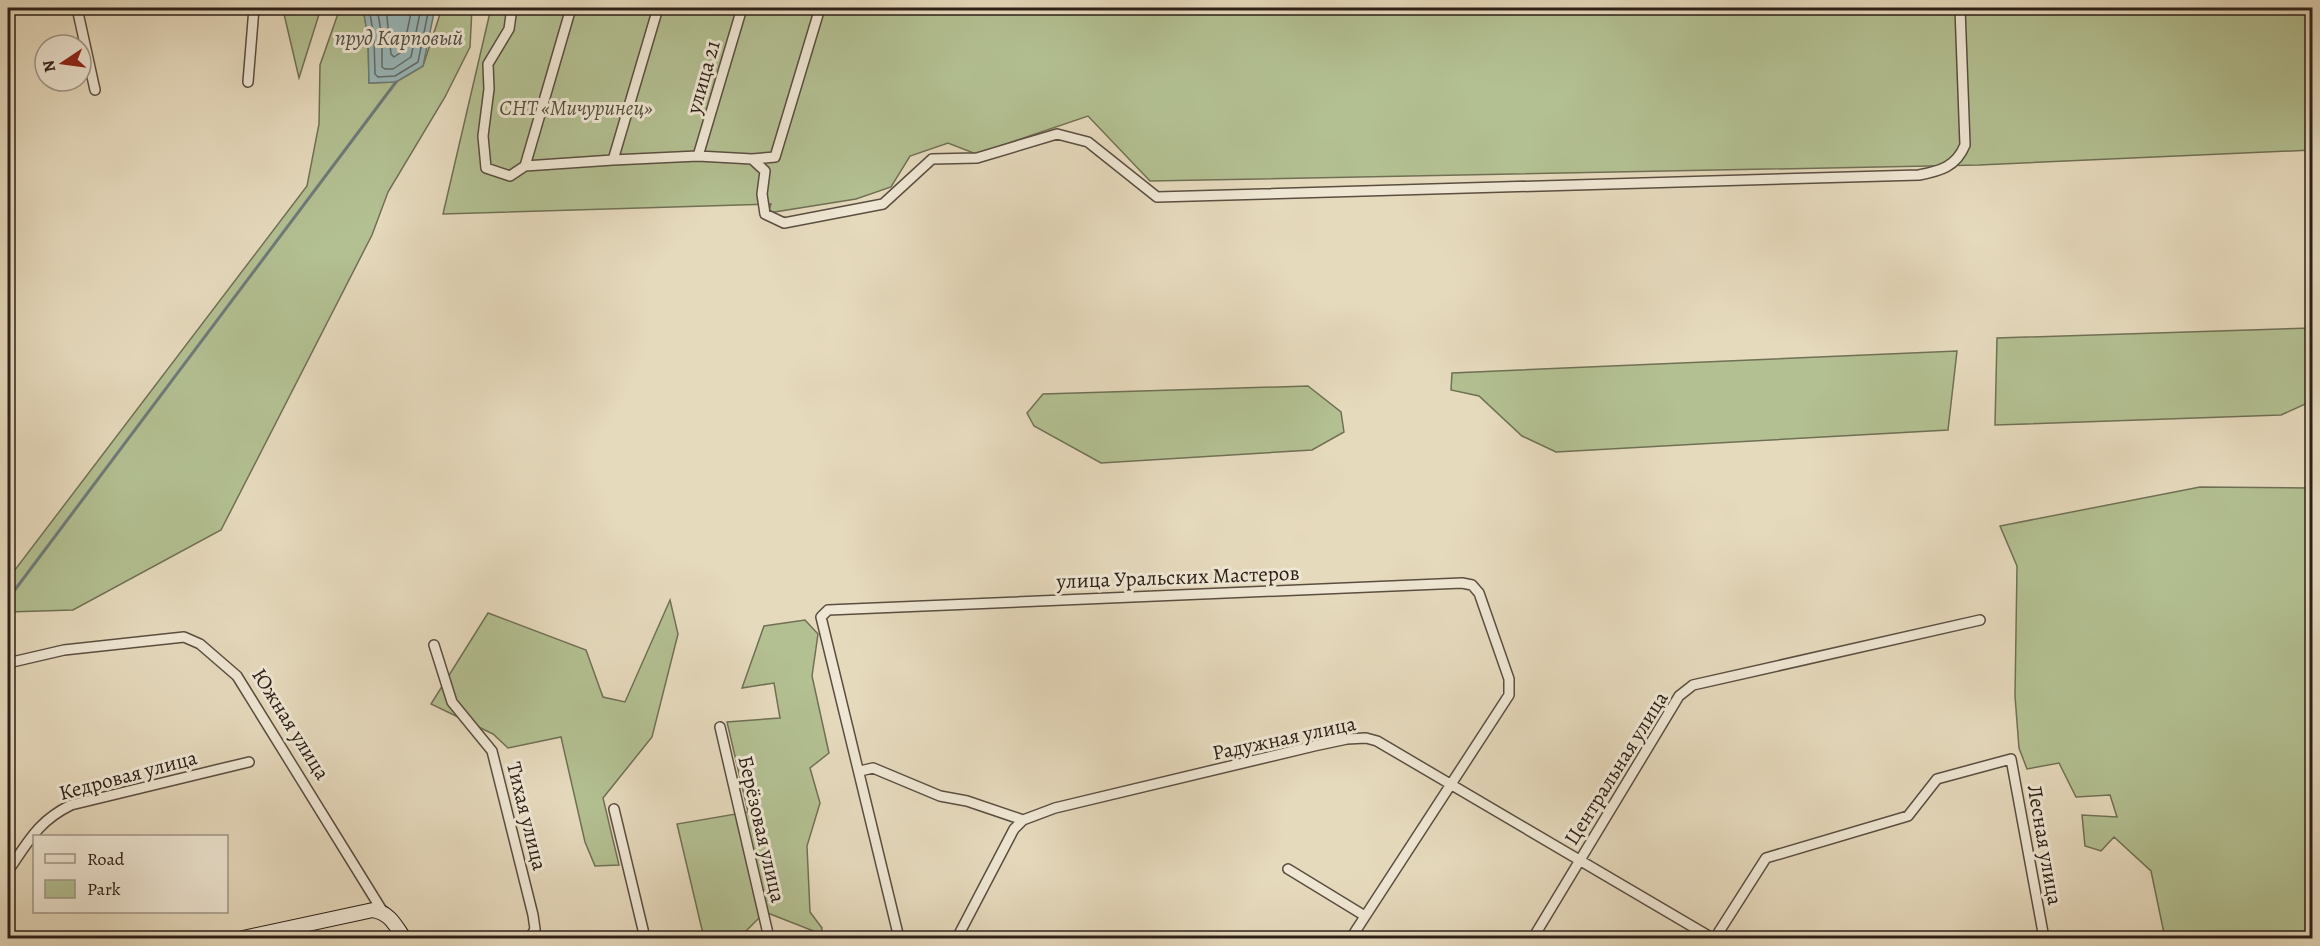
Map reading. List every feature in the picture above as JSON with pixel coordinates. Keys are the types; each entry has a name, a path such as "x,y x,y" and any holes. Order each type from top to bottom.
{"street":[{"path":"77,8 95,90"},
{"path":"248,82 254,8"},
{"path":"512,8 509,29 488,64 489,89 483,136 486,168 510,176 525,166 698,156 752,159 775,157 820,8"},
{"path":"525,166 571,8"},
{"path":"613,160 658,8"},
{"name":"улица 21","path":"698,156 742,8"},
{"path":"752,159 765,171 762,194 765,214 784,223 883,204 932,159 976,158 1058,134 1088,142 1157,197 1919,175 1940,171 1954,164 1965,145 1960,8"},
{"name":"улица Уральских Мастеров","path":"860,771 821,617 828,610 1462,583 1472,585 1479,593 1509,679 1509,695 1450,786"},
{"name":"Центральная улица","path":"1533,939 1679,696 1693,685 1980,620"},
{"name":"Южная улица","path":"8,663 63,650 184,637 200,644 237,676 383,912 393,921 404,939"},
{"name":"Тихая улица","path":"434,645 452,702 492,751 533,915 535,929 530,939"},
{"name":"Берёзовая улица","path":"720,727 769,939"},
{"name":"Радужная улица","path":"1023,820 1055,808 1347,739 1366,738 1377,741 1713,939"},
{"name":"Лесная улица","path":"1713,939 1766,858 1908,816 1937,779 2011,759 2044,939"},
{"name":"Кедровая улица","path":"34,835 53,814 71,805 249,762"},
{"path":"899,939 860,771 873,768 940,796 967,801 1023,820 1007,840 957,939"},
{"path":"1351,939 1450,786"},
{"path":"614,809 645,939"},
{"name":"Кедровая улица","path":"8,871 33,836"},
{"path":"1288,869 1365,916"},
{"path":"243,939 362,911 383,912"}],"green space":[{"path":"283,8 321,8 299,78 284,14"},
{"path":"340,8 363,8 368,38 369,83 396,82 423,66 442,8 472,8 470,47 445,97 388,192 372,235 221,530 73,610 8,612 8,579 307,186 319,124 320,65"},
{"name":"СНТ «Мичуринец»","path":"491,8 2312,8 2312,150 1979,165 1150,181 1088,116 976,154 948,143 910,156 891,187 856,199 768,213 771,204 443,214"},
{"path":"2312,328 2312,401 2281,415 1995,425 1997,338"},
{"path":"1957,351 1948,430 1556,452 1522,436 1479,396 1451,390 1452,373"},
{"path":"1308,386 1341,412 1344,432 1312,450 1101,463 1034,426 1027,413 1043,394"},
{"path":"2200,487 2312,488 2312,938 2165,938 2151,871 2114,837 2101,851 2085,846 2082,815 2117,817 2110,795 2076,797 2059,763 2027,769 2019,748 2015,696 2017,566 2000,526"},
{"path":"670,600 678,634 652,737 603,798 619,865 595,866 585,842 561,737 508,748 493,734 431,704 488,613 586,650 603,697 625,702"},
{"path":"805,620 818,634 812,676 829,753 810,768 820,803 807,846 810,912 822,928 821,934 765,912 739,938 704,938 677,824 748,812 727,722 780,718 774,683 742,688 764,626"}],"water":[{"name":"пруд Карповый","path":"363,8 435,8 423,66 396,82 369,83 368,38"}],"waterway":[{"path":"8,599 396,82"}]}
